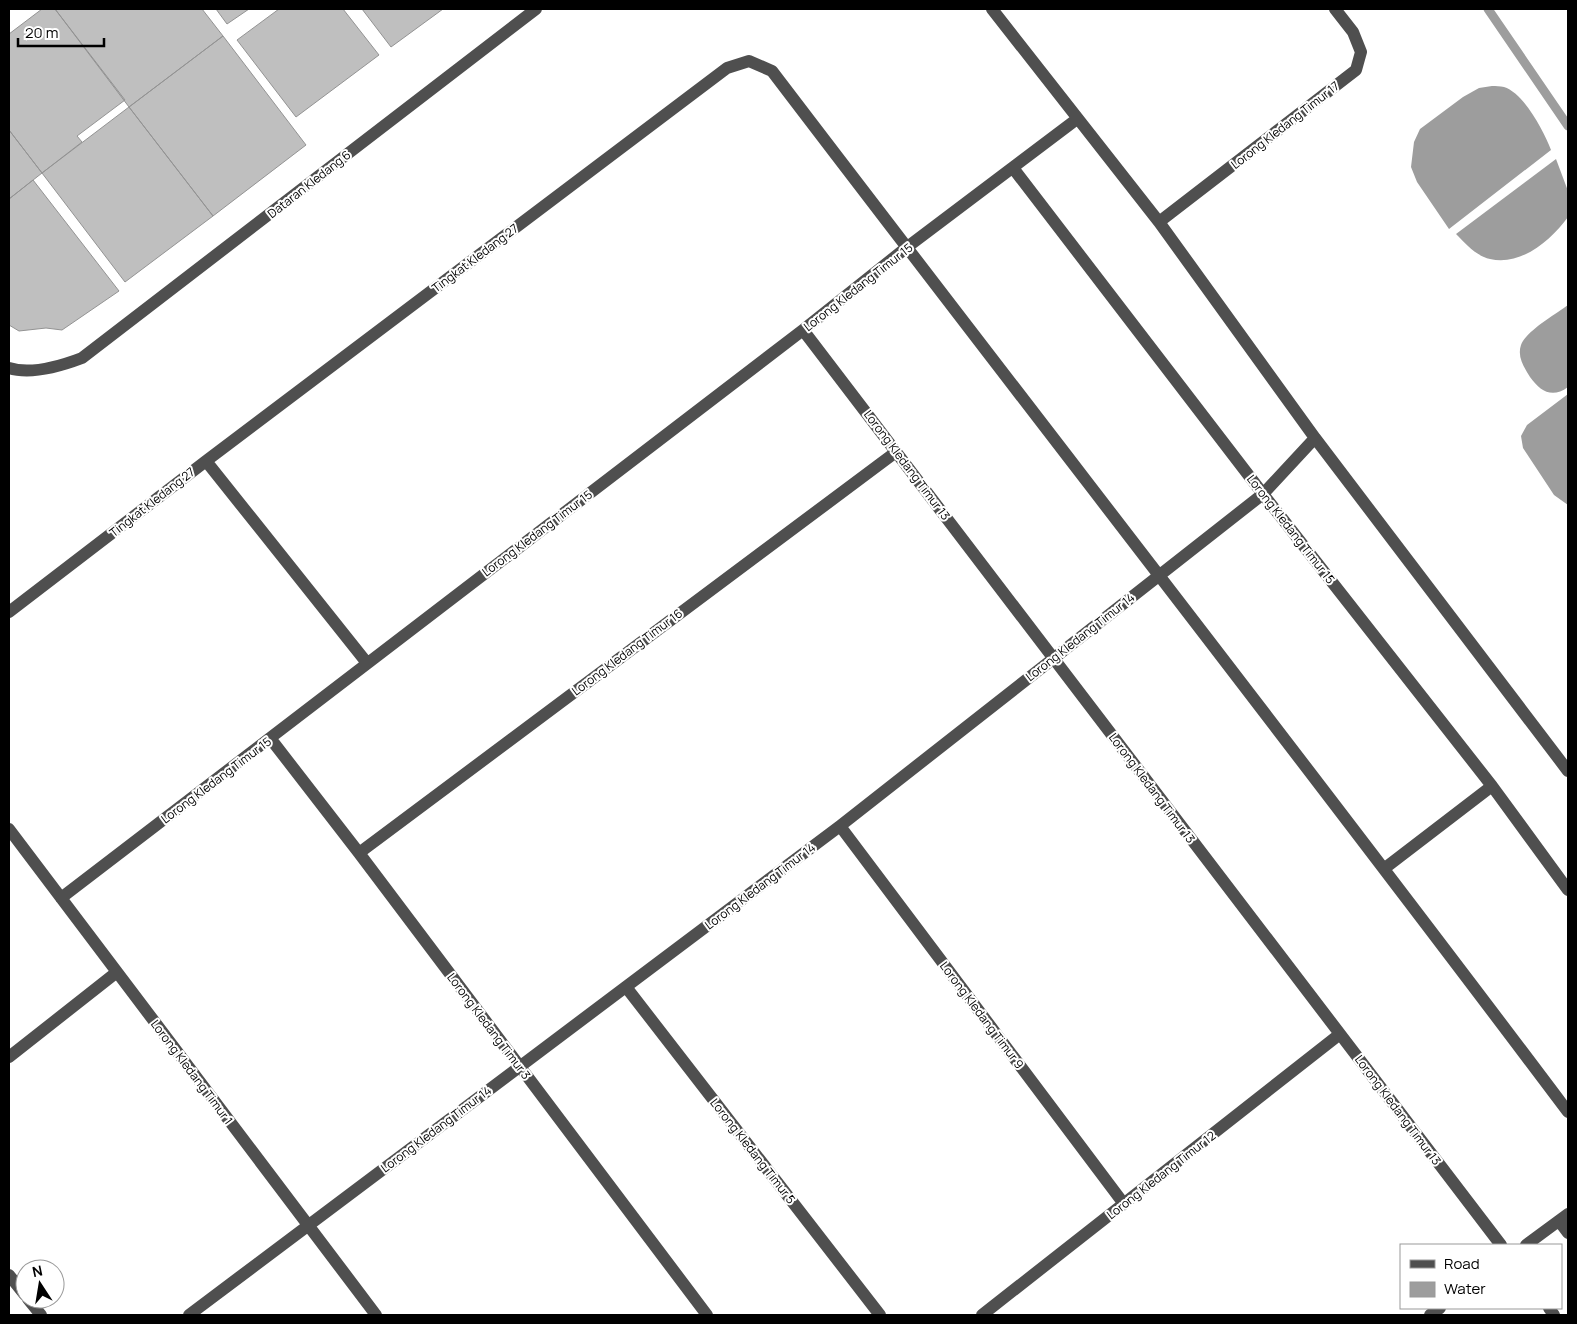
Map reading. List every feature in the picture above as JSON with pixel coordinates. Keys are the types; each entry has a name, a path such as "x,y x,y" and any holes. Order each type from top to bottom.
{"street":[{"name":"Dataran Kledang 6","path":"9,368 15,370 53,368 82,358 536,9"},
{"path":"992,9 1159,222 1315,438 1568,771"},
{"name":"Lorong Kledang Timur 17","path":"1159,222 1356,70 1361,52 1353,32 1334,9"},
{"name":"Tingkat Kledang 27","path":"9,612 727,68 750,61 772,71 1158,576 1385,868 1568,1112"},
{"name":"Lorong Kledang Timur 15","path":"60,898 803,330 906,248 1078,119"},
{"name":"Lorong Kledang Timur 15","path":"1012,168 1263,494 1492,786 1568,890"},
{"name":"Lorong Kledang Timur 13","path":"803,330 1500,1244"},
{"name":"Lorong Kledang Timur 14","path":"189,1315 840,826 1263,494 1315,438"},
{"name":"Lorong Kledang Timur 16","path":"359,853 896,452"},
{"path":"206,461 367,663"},
{"name":"Lorong Kledang Timur 3","path":"270,738 359,853 707,1315"},
{"path":"1385,868 1492,786"},
{"name":"Lorong Kledang Timur 9","path":"840,826 1124,1204"},
{"name":"Lorong Kledang Timur 1","path":"9,829 376,1315"},
{"path":"9,1056 117,972"},
{"name":"Lorong Kledang Timur 5","path":"626,987 880,1315"},
{"name":"Lorong Kledang Timur 12","path":"982,1315 1340,1034"},
{"path":"1527,1244 1564,1218 1568,1232"}],"water":[{"path":"1504,87 1519,97 1544,133 1551,150 1449,229 1417,182 1411,167 1414,142 1420,129 1463,97 1479,88"},
{"path":"1556,159 1568,191 1568,217 1553,234 1535,249 1513,259 1490,259 1471,249 1456,234"},
{"path":"1568,305 1568,387 1562,391 1547,392 1530,377 1522,362 1520,349 1529,334"},
{"path":"1568,394 1568,505 1554,495 1523,448 1521,436 1527,425"}],"building":[{"path":"42,9 55,9 125,100 77,136 82,142 42,173 9,130 9,34"},
{"path":"55,9 202,9 223,36 129,107"},
{"path":"216,9 249,9 227,24"},
{"path":"279,9 343,9 379,55 296,117 237,40"},
{"path":"362,9 443,9 391,47"},
{"path":"223,36 306,145 213,216 129,107"},
{"path":"129,107 213,216 125,282 42,173"},
{"path":"9,130 42,173 9,199"},
{"path":"33,180 119,291 62,330 46,328 19,331 9,325 9,199"}],"waterway":[{"path":"1488,9 1568,126"}]}
